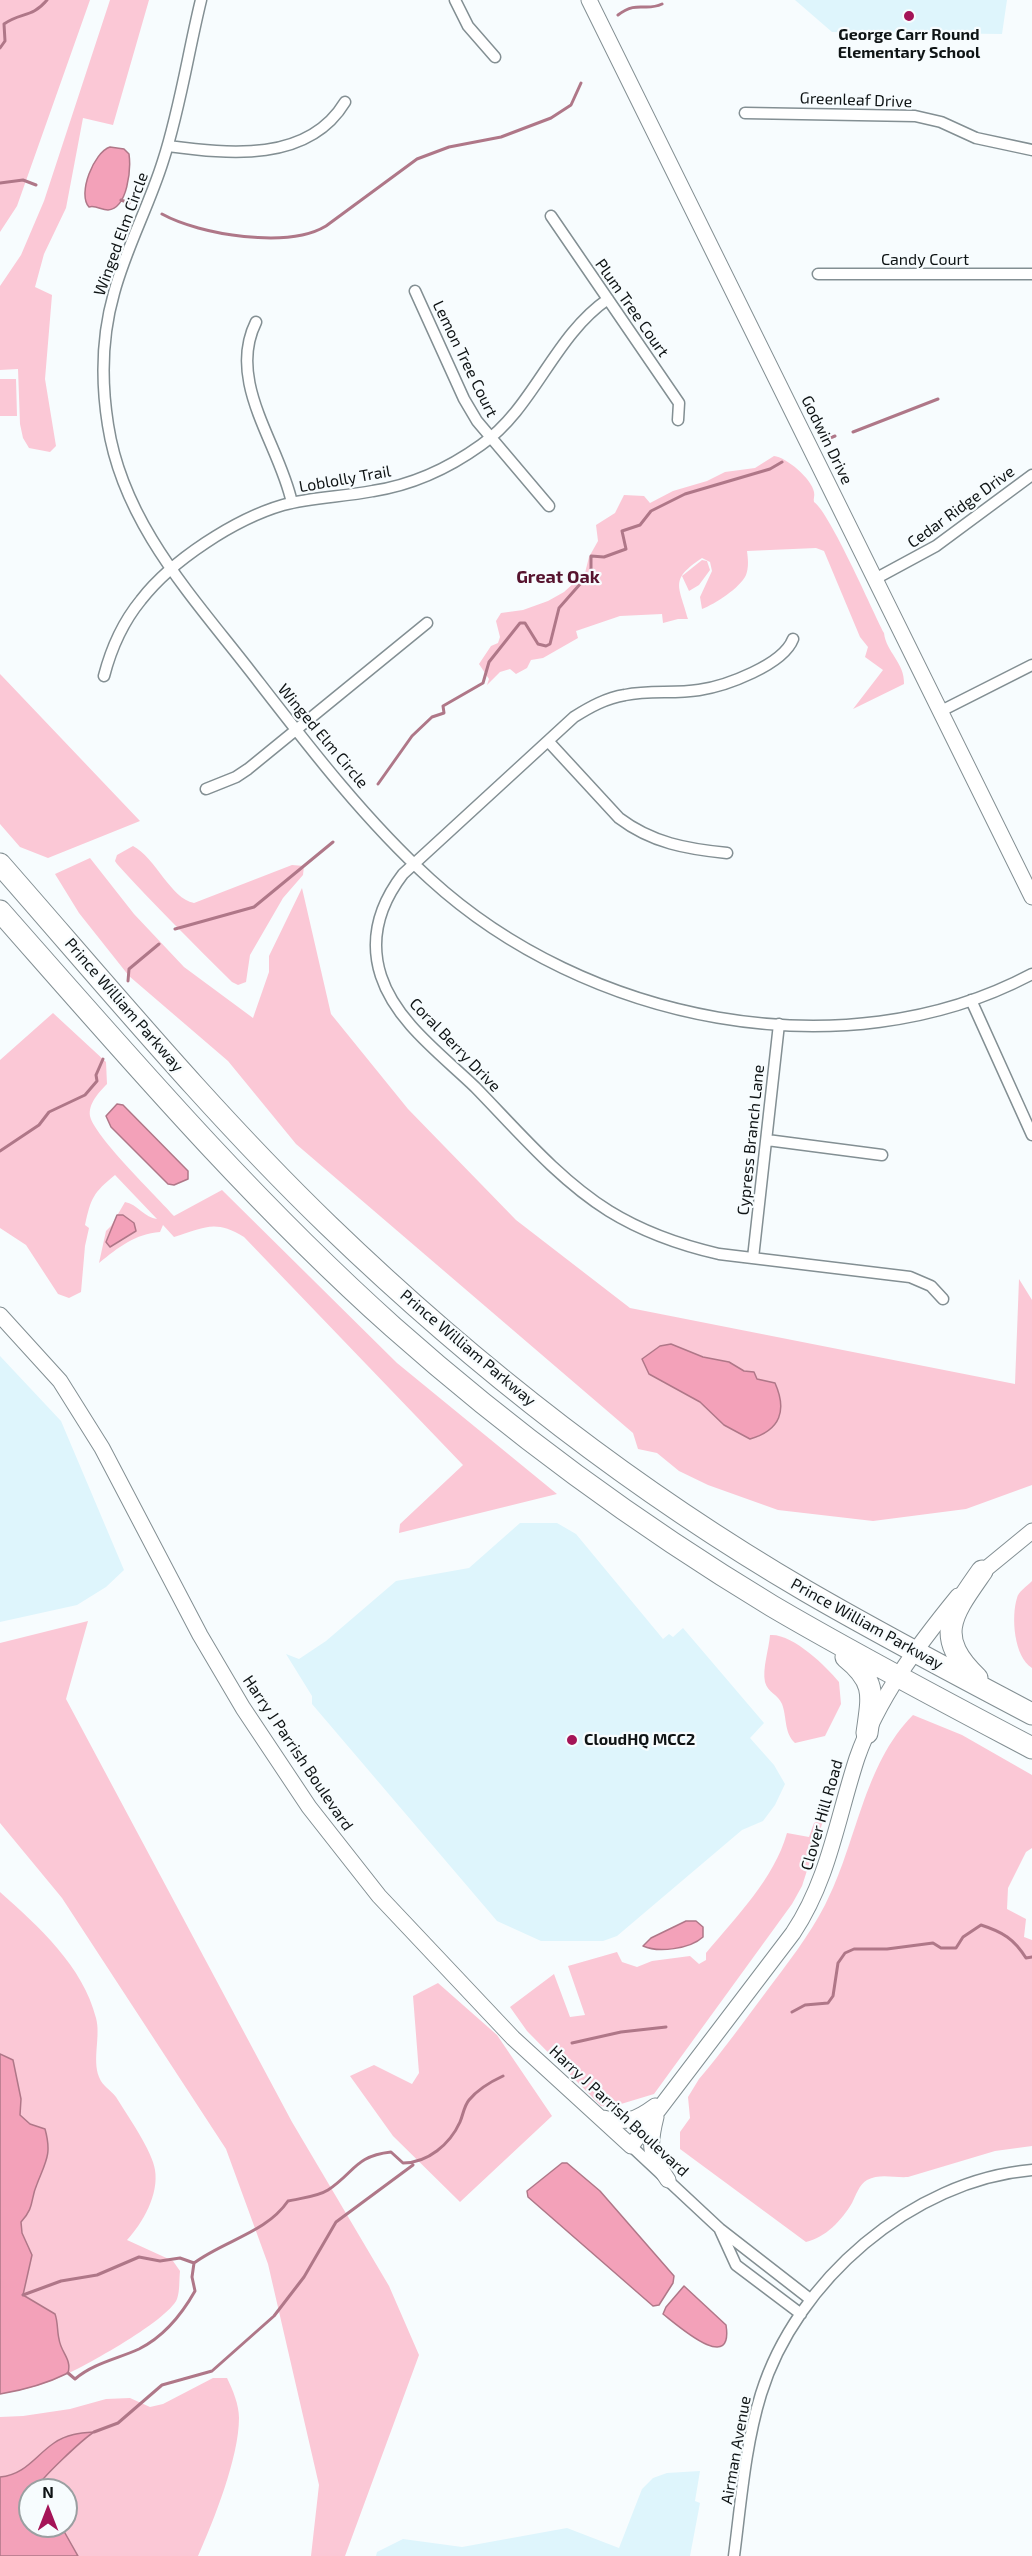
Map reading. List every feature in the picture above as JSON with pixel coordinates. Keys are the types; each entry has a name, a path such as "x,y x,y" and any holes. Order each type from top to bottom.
{"highway":[{"name":"Prince William Parkway","path":"0,864 266,1163 327,1224 431,1319 547,1414 669,1503 804,1590 1032,1714"},
{"name":"Prince William Parkway","path":"0,911 223,1162 301,1242 395,1328 514,1428 609,1499 686,1552 811,1628 1032,1748"},
{"path":"982,1571 956,1610 951,1636 958,1659 992,1693"},
{"path":"811,1628 855,1664 868,1680 872,1694 867,1733"}],"street":[{"name":"Winged Elm Circle","path":"201,0 168,146 114,291 107,324 104,362 108,424 121,480 145,529 172,570 295,729 414,863 443,890 525,948 575,974 641,998 682,1009 779,1024 873,1022 927,1013 971,1000 1032,974"},
{"path":"455,0 472,32 495,57"},
{"name":"Godwin Drive","path":"589,0 940,711 1027,874 1032,897"},
{"path":"168,146 221,153 276,148 316,133 337,115 345,102"},
{"name":"Greenleaf Drive","path":"745,113 915,116 941,122 976,138 1032,150"},
{"name":"Plum Tree Court","path":"551,216 679,403 678,420"},
{"name":"Candy Court","path":"818,274 1032,274"},
{"name":"Lemon Tree Court","path":"415,291 464,399 489,439 549,506"},
{"name":"Loblolly Trail","path":"104,676 109,656 128,618 142,598 172,570 226,531 263,512 292,503 374,491 407,483 439,470 489,439 510,418 574,328 608,299"},
{"path":"256,321 248,342 248,369 260,416 283,469 292,503"},
{"name":"Cedar Ridge Drive","path":"875,579 936,546 1032,474"},
{"path":"206,789 236,777 248,769 427,623"},
{"name":"Coral Berry Drive","path":"793,639 786,652 774,662 715,687 682,692 645,691 605,700 574,717 414,863 398,881 383,905 379,919 376,950 382,978 390,996 415,1028 565,1178 627,1221 672,1241 719,1254 909,1277 931,1286 943,1299"},
{"path":"940,711 1032,665"},
{"path":"548,741 619,818 632,828 668,844 727,853"},
{"path":"971,1000 1032,1135"},
{"name":"Cypress Branch Lane","path":"753,1258 779,1024"},
{"path":"767,1140 882,1155"},
{"name":"Harry J Parrish Boulevard","path":"0,1315 60,1381 102,1448 200,1635 243,1708 309,1807 387,1904 513,2038 720,2229 810,2299"},
{"name":"Clover Hill Road","path":"632,2146 793,1933 811,1904 830,1860 867,1733 898,1677 961,1592 982,1571 1032,1531"},
{"path":"601,2118 621,2122 634,2120 667,2098"},
{"path":"657,2112 650,2148 653,2158 668,2180"},
{"name":"Airman Avenue","path":"734,2556 753,2424 762,2392 786,2338 810,2299 850,2257 884,2229 920,2206 963,2187 1032,2170"},
{"name":"Harry J Parrish Boulevard","path":"720,2229 736,2265 801,2314"}],"shaded area":[{"path":"0,0 90,0 17,206 0,232"},
{"path":"110,0 149,0 113,125 83,118 66,208 44,254 35,287 52,295 45,379 56,446 50,452 29,448 23,438 20,424 18,369 0,370 0,286 21,255 44,201"},
{"name":"George Carr Round Elementary School","path":"795,0 1007,0 1002,34 832,32"},
{"path":"110,147 124,149 129,154 127,187 120,203 115,208 108,210 89,207 85,193 89,174 98,157"},
{"path":"0,379 16,379 17,416 0,416"},
{"path":"774,456 785,460 809,481 814,493 814,502 830,524 850,563 884,633 885,640 902,670 904,684 853,709 883,670 865,657 868,647 860,637 824,551 816,548 747,551 748,569 743,580 727,595 702,609 700,597 712,571 710,562 702,558 685,572 679,584 688,619 663,623 662,614 620,616 576,631 578,638 543,658 531,660 527,668 516,674 510,669 500,672 487,685 489,679 479,664 491,646 498,643 500,637 496,621 501,613 523,610 548,601 564,592 585,573 589,557 598,541 596,525 615,513 624,495 644,496 650,503 673,491 707,481 725,472 755,468"},
{"path":"702,560 707,561 710,570 699,585 689,591 682,576"},
{"path":"0,674 140,821 48,858 20,847 0,824"},
{"path":"133,846 149,859 178,894 194,903 292,865 304,866 303,875 283,898 250,955 246,982 238,985 232,982 117,864 115,861 117,855"},
{"path":"90,858 134,914 184,967 253,1018 269,972 269,956 302,888 331,1014 408,1109 516,1220 630,1308 1015,1384 1019,1279 1032,1300 1032,1485 966,1509 873,1521 778,1510 708,1485 679,1471 657,1453 638,1449 633,1433 296,1144 228,1061 129,976 79,913 55,874"},
{"path":"53,1013 106,1062 107,1084 95,1098 90,1112 94,1125 114,1152 174,1216 222,1190 397,1363 557,1494 399,1533 400,1524 463,1465 244,1237 234,1231 209,1227 174,1237 163,1225 160,1232 135,1238 99,1263 106,1231 125,1202 157,1219 115,1175 97,1192 89,1208 85,1225 89,1228 81,1292 69,1298 58,1294 26,1245 0,1228 0,1060"},
{"path":"117,1104 123,1105 188,1171 188,1179 174,1185 168,1184 111,1127 106,1116"},
{"path":"117,1215 123,1215 134,1223 136,1231 110,1247 106,1242"},
{"path":"671,1344 703,1357 729,1362 744,1371 754,1372 757,1379 775,1383 781,1410 775,1424 769,1430 750,1439 724,1425 700,1402 649,1374 642,1359 660,1346"},
{"path":"0,1356 61,1421 124,1570 106,1587 77,1605 0,1622"},
{"name":"CloudHQ MCC2","path":"520,1523 557,1523 576,1534 663,1639 669,1634 673,1637 683,1628 764,1723 750,1738 774,1765 785,1784 775,1805 763,1821 742,1830 617,1936 603,1941 541,1941 497,1921 312,1704 312,1696 286,1654 299,1659 326,1641 396,1581 469,1568"},
{"path":"1032,1581 1032,1668 1021,1655 1014,1626 1014,1615 1018,1596"},
{"path":"88,1621 66,1699 292,2122 389,2286 419,2355 345,2556 311,2556 319,2485 268,2264 226,2149 62,1898 0,1823 0,1643"},
{"path":"770,1635 788,1639 798,1645 839,1682 841,1704 825,1736 795,1743 791,1739 782,1704 768,1689 765,1682"},
{"path":"913,1715 962,1735 1032,1775 1032,1848 1026,1852 1008,1888 1007,1909 1026,1919 1024,1937 1032,1940 1032,2146 995,2151 908,2177 882,2176 867,2180 838,2222 820,2237 806,2242 680,2149 680,2132 690,2118 688,2097 699,2079 790,1960 819,1916 836,1881 862,1806 883,1757 896,1735"},
{"path":"824,1818 802,1886 792,1904 654,2094 611,2107 601,2106 527,2031 510,2007 554,1974 570,2017 585,2015 568,1966 617,1952 622,1962 637,1967 652,1961 690,1956 699,1964 706,1960 706,1953 764,1882 787,1833 809,1837 814,1823"},
{"path":"0,1892 57,1948 81,1981 90,1999 98,2032 96,2063 99,2077 116,2097 138,2133 155,2170 155,2189 148,2208 139,2225 127,2240 173,2261 180,2271 177,2299 157,2320 140,2332 82,2367 54,2380 0,2394"},
{"path":"686,1921 696,1921 703,1927 703,1937 674,1949 643,1946 651,1938"},
{"path":"438,1983 497,2035 552,2116 460,2202 393,2136 350,2076 374,2065 412,2084 419,2073 413,1996"},
{"path":"0,2054 13,2060 21,2099 20,2115 30,2124 45,2129 48,2145 47,2157 30,2208 21,2222 22,2233 32,2255 23,2295 55,2314 60,2344 69,2368 68,2373 51,2380 0,2394"},
{"path":"562,2163 567,2163 600,2191 674,2276 673,2283 659,2305 653,2306 528,2197 527,2191"},
{"path":"684,2286 726,2325 726,2340 721,2346 713,2347 702,2342 663,2314 666,2307"},
{"path":"213,2378 227,2378 237,2403 239,2418 235,2451 218,2507 198,2556 0,2556 0,2417 70,2409 106,2399 130,2398 150,2407 163,2404"},
{"path":"94,2432 44,2478 18,2478 18,2538 68,2538 78,2556 0,2556 0,2477 16,2473 54,2443 79,2434"},
{"path":"700,2471 695,2501 700,2503 690,2556 376,2556 377,2552 403,2539 462,2547 567,2528 619,2548 642,2489 653,2478 667,2473"}],"waterway":[{"path":"0,48 5,41 4,24 36,10 47,0"},
{"path":"618,15 631,8 662,4"},
{"path":"162,214 198,228 244,236 290,237 310,233 326,226 417,159 449,147 501,137 551,118 571,105 581,83"},
{"path":"0,183 23,180 36,185"},
{"path":"121,200 129,203"},
{"path":"853,432 938,399"},
{"path":"830,438 835,436"},
{"path":"378,784 412,736 432,717 444,713 443,706 483,683 489,662 520,623 525,623 538,644 546,646 550,644 559,608 581,583 591,576 591,556 604,557 626,549 622,531 640,525 651,511 685,494 770,469 782,462"},
{"path":"175,929 254,907 333,842"},
{"path":"128,981 129,969 159,944"},
{"path":"0,1151 39,1125 49,1112 85,1095 97,1081 96,1075 103,1059"},
{"path":"792,2012 805,2005 828,2003 833,1996 838,1963 845,1953 854,1949 887,1949 933,1943 941,1948 956,1948 963,1937 981,1925 1007,1937 1026,1958 1032,1957"},
{"path":"572,2043 621,2032 666,2027"},
{"path":"68,2373 75,2379 90,2369 139,2349 156,2338 178,2316 195,2291 192,2277 194,2263 257,2229 279,2212 288,2201 314,2196 328,2190 370,2157 391,2152 403,2163 421,2160 437,2151 456,2130 466,2105 476,2092 503,2076"},
{"path":"94,2432 118,2423 162,2385 212,2371 274,2316 304,2277 336,2222 413,2165"},
{"path":"23,2295 61,2281 97,2275 139,2257 160,2261 180,2258 194,2263"}],"place":[{"name":"George Carr Round Elementary School","path":"909,16"},
{"name":"CloudHQ MCC2","path":"572,1740"}],"district":[{"name":"Great Oak","path":"558,577"}]}
